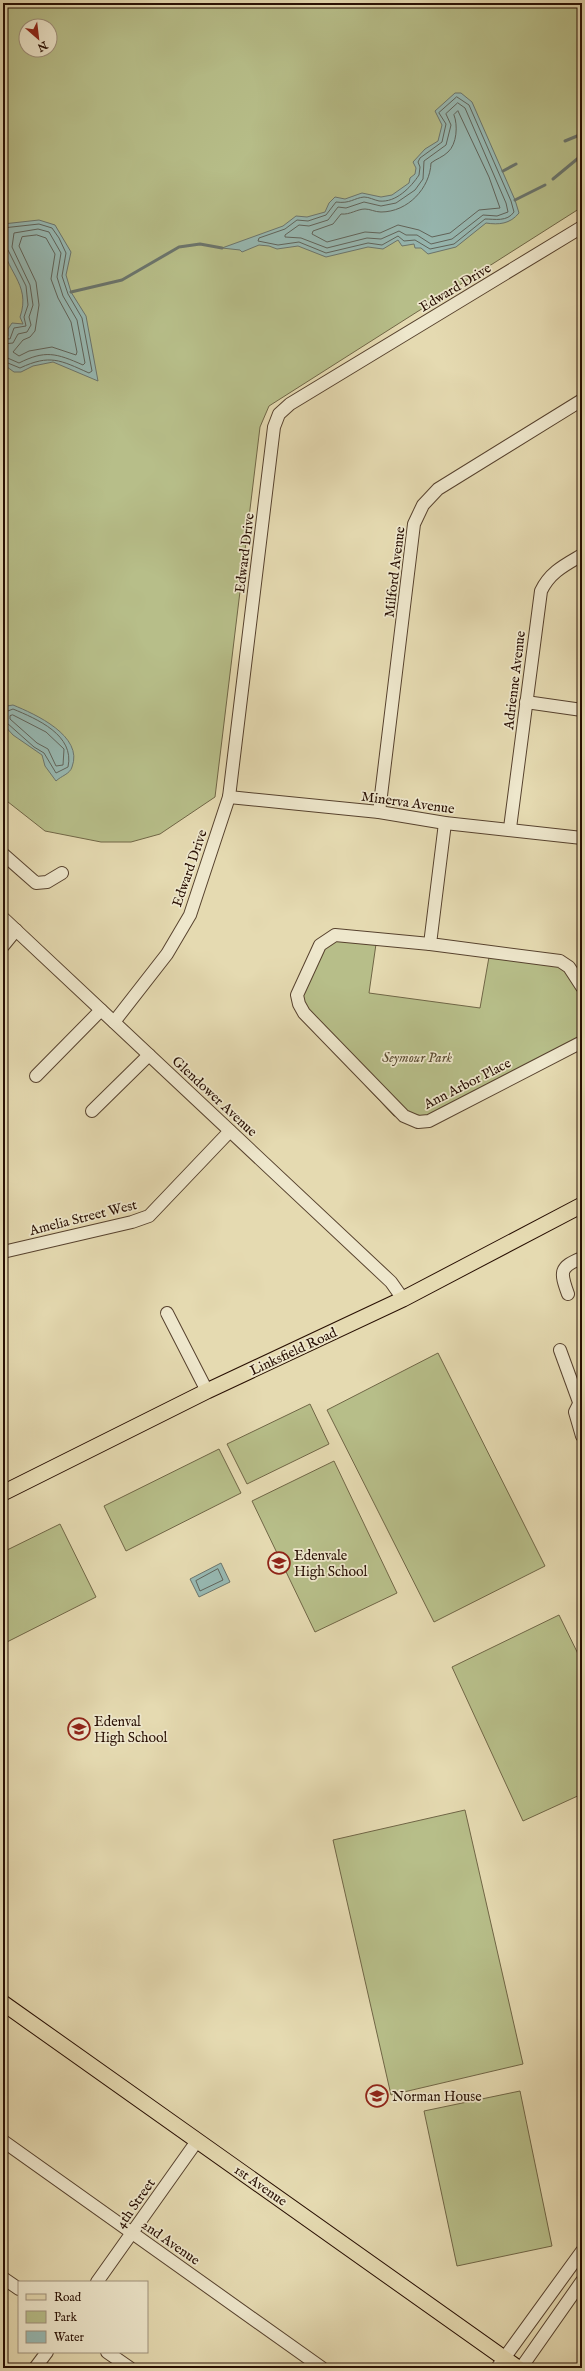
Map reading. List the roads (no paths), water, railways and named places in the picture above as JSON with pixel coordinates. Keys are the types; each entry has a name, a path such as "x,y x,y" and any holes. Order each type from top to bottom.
{"main road":[{"name":"Linksfield Road","path":"3,1493 207,1391 403,1299 582,1205"},
{"name":"1st Avenue","path":"3,2003 197,2141 501,2363 518,2368"}],"street":[{"name":"Edward Drive","path":"114,1022 167,954 190,915 229,797 274,427 279,414 290,404 582,227"},
{"name":"Milford Avenue","path":"380,812 414,524 423,505 438,489 582,400"},
{"name":"Adrienne Avenue","path":"510,828 541,591 546,579 559,568 582,555"},
{"path":"526,702 582,710"},
{"name":"Minerva Avenue","path":"229,797 380,812 445,823 510,828 582,838"},
{"path":"430,944 445,823"},
{"path":"3,854 36,882 47,882 62,873"},
{"name":"Glendower Avenue","path":"3,918 390,1282 403,1299"},
{"path":"3,946 16,930"},
{"name":"Ann Arbor Place","path":"582,987 569,967 560,961 430,944 335,935 320,945 297,995 299,1004 304,1013 404,1116 418,1122 429,1121 582,1042"},
{"path":"36,1076 100,1010"},
{"path":"92,1111 149,1055"},
{"name":"Amelia Street West","path":"3,1252 149,1216 230,1131"},
{"path":"568,1294 563,1277 563,1269 568,1263 582,1258"},
{"path":"167,1313 207,1391"},
{"path":"560,1350 580,1400 576,1419 582,1436"},
{"name":"2nd Avenue","path":"3,2141 322,2368"},
{"name":"4th Street","path":"98,2281 197,2141"},
{"path":"501,2363 582,2251"},
{"path":"3,2278 18,2288"},
{"path":"521,2368 582,2281"},
{"path":"35,2368 46,2353"},
{"path":"108,2353 130,2368"}],"water":[{"path":"455,93 461,93 472,102 515,200 519,213 516,217 508,222 500,224 486,223 456,247 428,254 421,248 415,248 414,244 402,246 398,240 383,249 368,247 326,257 298,246 277,249 259,245 242,252 240,250 222,248 283,226 296,216 307,217 325,212 329,203 335,197 345,199 362,193 381,197 392,195 409,183 410,178 415,174 416,168 413,162 425,149 438,141 442,125 435,111"},
{"path":"39,220 55,225 71,252 66,275 71,292 86,316 98,381 53,362 33,366 21,372 14,372 3,364 3,334 8,336 8,329 12,323 23,324 20,317 23,305 20,286 4,251 3,241 6,239 3,235 3,224"},
{"path":"13,705 44,720 64,736 71,746 74,756 72,767 67,773 56,781 45,766 42,755 13,735 3,724 3,711 7,706"},
{"path":"221,1563 230,1582 199,1597 190,1579"}],"waterway":[{"path":"565,141 582,134"},
{"path":"553,179 582,155"},
{"path":"503,171 516,164"},
{"path":"515,200 545,185"},
{"path":"71,292 122,280 179,247 200,244 222,248"}],"place":[{"name":"Edenvale High School","path":"279,1563"},
{"name":"Edenval High School","path":"79,1729"},
{"name":"Norman House","path":"377,2096"}],"park label":[{"name":"Seymour Park","path":"417,1057"}]}
